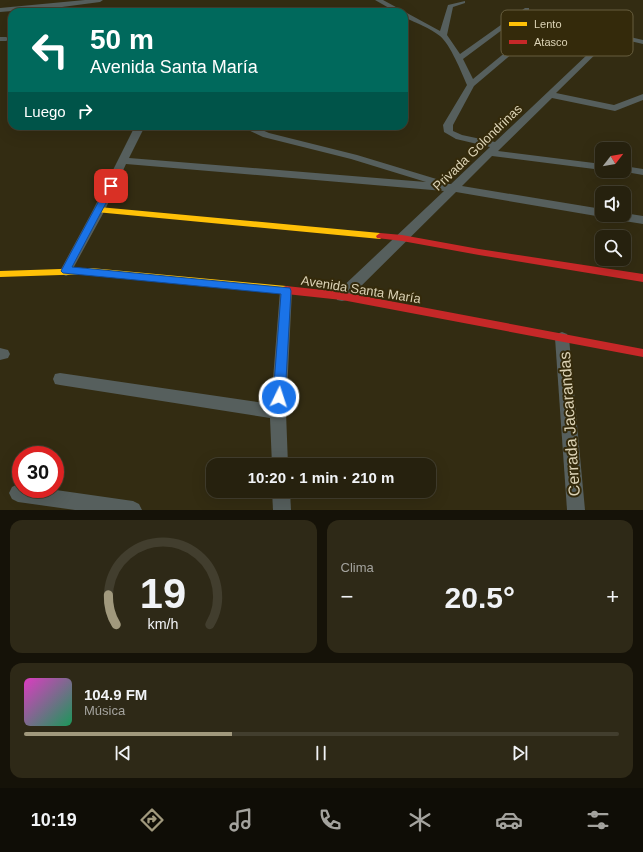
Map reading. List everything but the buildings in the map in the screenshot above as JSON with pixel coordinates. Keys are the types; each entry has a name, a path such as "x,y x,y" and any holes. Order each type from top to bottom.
{"main road":[{"path":"99,210 402,238 487,254 643,278"},
{"name":"Avenida Santa María","path":"0,274 66,271 99,272 342,296 643,353"}],"street":[{"path":"25,8 100,0"},
{"path":"378,0 393,8"},
{"path":"443,35 450,6 463,2"},
{"path":"408,16 443,35 448,40 471,85"},
{"path":"458,59 501,28"},
{"path":"633,40 643,42"},
{"path":"505,56 471,85 448,125 448,129 452,135 494,150 595,165"},
{"name":"Privada Golondrinas","path":"342,296 591,56"},
{"path":"551,95 615,108 643,97"},
{"path":"66,271 99,210 138,130"},
{"path":"254,130 266,135 354,157 453,188"},
{"path":"123,161 453,188 595,212"},
{"path":"631,171 643,172"},
{"path":"631,218 643,220"},
{"path":"280,458 278,412 286,291"},
{"name":"Cerrada Jacarandas","path":"562,338 576,510"},
{"path":"60,379 278,412"},
{"path":"52,498 134,510"},
{"path":"281,498 282,510"}],"traffic: slow":[{"path":"99,210 380,236"},
{"path":"0,274 91,271 286,290"}],"traffic: jam":[{"path":"380,236 402,238 479,252 643,278"},
{"path":"286,290 342,296 643,353"}],"route":[{"path":"111,186 66,271 91,272 286,291 279,397"}]}
